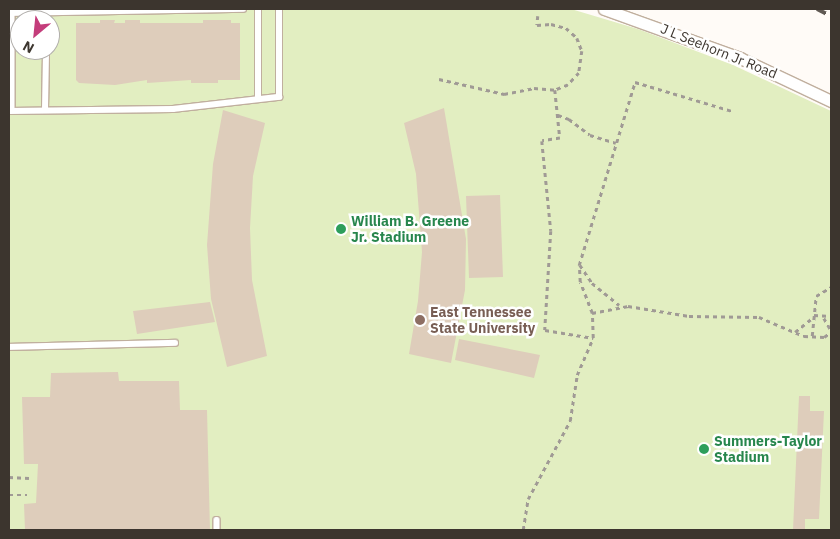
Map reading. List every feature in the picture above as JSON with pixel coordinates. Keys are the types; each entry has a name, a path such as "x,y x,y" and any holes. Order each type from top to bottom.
{"street":[{"name":"J L Seehorn Jr Road","path":"604,9 740,58 831,101"}],"lane":[{"path":"60,16 243,9"},
{"path":"258,9 258,99"},
{"path":"10,60 10,111 173,109 279,97 279,9"},
{"path":"45,110 46,60"},
{"path":"9,347 175,343"},
{"path":"217,520 217,530"}],"path":[{"path":"439,79 504,94 534,88 555,90 568,84 579,73 582,51 577,38 566,28 551,24 537,25 538,16"},
{"path":"523,530 528,500 570,421 576,375 593,338 592,313 580,282 580,265 635,82 732,110"},
{"path":"555,90 560,138 542,141 550,197 552,254 545,330 593,338"},
{"path":"558,115 569,119 590,135 616,143"},
{"path":"580,265 592,283 621,306"},
{"path":"812,336 816,296 831,287"},
{"path":"592,313 621,306 689,316 760,317 794,332 824,337 831,331 824,318"},
{"path":"794,332 813,317 824,318 831,316"},
{"path":"9,477 29,478"},
{"path":"9,495 27,495"}],"green space":[{"name":"East Tennessee State University","path":"9,9 571,9 638,29 733,65 831,111 831,530 9,530"}],"building":[{"path":"100,20 115,20 114,23 125,23 125,20 140,20 140,23 203,23 203,20 231,20 231,23 240,23 240,80 218,80 218,83 191,83 191,80 147,83 147,80 115,85 79,83 76,80 76,23 100,23"},
{"path":"444,108 466,239 465,290 451,363 409,354 418,301 422,252 416,174 404,123"},
{"path":"223,110 265,123 253,176 250,228 252,280 267,356 227,367 211,299 207,245 213,164"},
{"path":"500,195 503,277 469,278 466,196"},
{"path":"210,302 215,322 137,334 133,311"},
{"path":"459,339 540,355 534,378 455,360"},
{"path":"118,372 119,381 179,381 180,410 207,410 210,530 25,530 24,504 36,503 38,464 24,464 22,397 50,397 51,373"},
{"path":"799,396 810,396 810,411 824,411 819,519 805,519 805,530 793,530"}],"railway":[{"path":"817,9 831,16"}],"place":[{"name":"William B. Greene Jr. Stadium","path":"341,229"},
{"name":"East Tennessee State University","path":"420,320"},
{"name":"Summers-Taylor Stadium","path":"704,449"}]}
